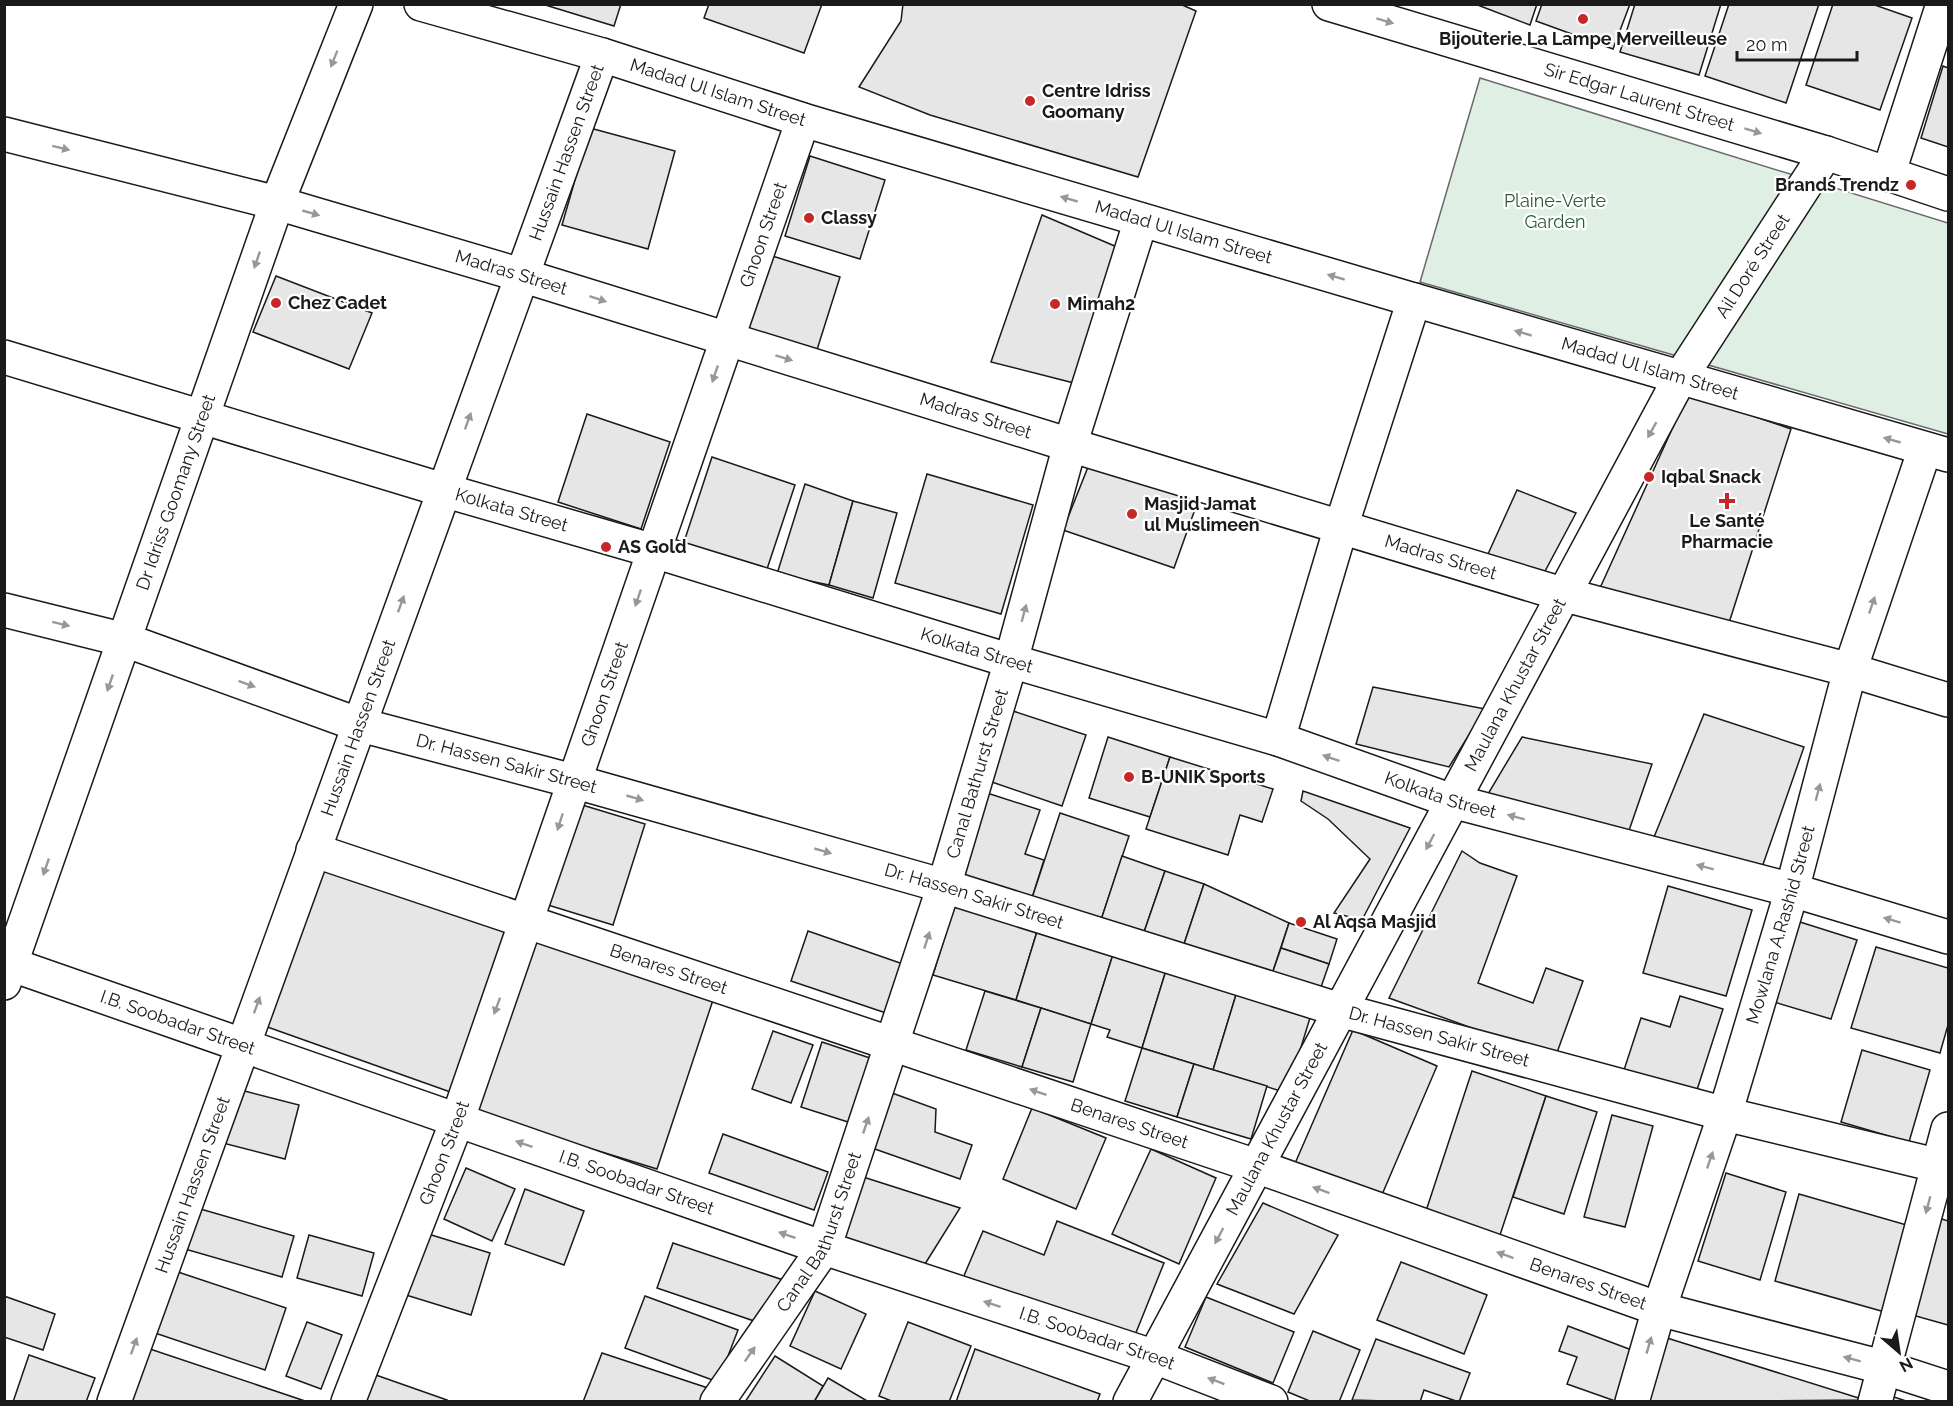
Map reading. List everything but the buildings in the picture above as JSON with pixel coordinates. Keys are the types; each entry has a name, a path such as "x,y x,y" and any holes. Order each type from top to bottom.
{"street":[{"name":"Dr Idriss Goomany Street","path":"7,970 277,203 356,4"},
{"name":"Madad Ul Islam Street","path":"421,4 602,55 803,120 1141,220 1937,452"},
{"name":"Sir Edgar Laurent Street","path":"1329,4 1826,153 1948,194"},
{"path":"1888,175 1942,4"},
{"name":"Hussain Hassen Street","path":"114,1401 357,724 602,55"},
{"name":"Ghoon Street","path":"348,1401 457,1121 803,120"},
{"name":"Madras Street","path":"4,134 277,203 521,275 1070,446 1562,594 1850,670 1948,700"},
{"name":"Ail Doré Street","path":"1680,378 1826,153"},
{"name":"Canal Bathurst Street","path":"717,1401 824,1248 944,886 1011,661 1070,446 1141,220"},
{"path":"1278,739 1341,527 1414,300"},
{"name":"Kolkata Street","path":"4,357 443,490 654,551 1011,661 1278,739 1452,801 1792,890 1948,936"},
{"name":"Maulana Khustar Street","path":"1130,1401 1680,378"},
{"name":"Mowlana A.Rashid Street","path":"1632,1401 1659,1310 1725,1114 1792,890 1850,670 1937,452"},
{"name":"Dr. Hassen Sakir Street","path":"4,610 125,640 357,724 573,781 944,886 1340,1010 1725,1114 1944,1166"},
{"name":"Benares Street","path":"313,850 528,920 1256,1166 1659,1310 1886,1368 1948,1388"},
{"name":"I.B. Soobadar Street","path":"7,970 242,1045 824,1248 1155,1357 1271,1401"},
{"path":"1875,1401 1944,1166 1948,1128"}],"green space":[{"name":"Plaine-Verte Garden","path":"1480,78 1948,223 1948,434 1420,282"}],"place":[{"name":"Bijouterie La Lampe Merveilleuse","path":"1583,19"},
{"name":"Centre Idriss Goomany","path":"1030,101"},
{"name":"Brands Trendz","path":"1911,185"},
{"name":"Classy","path":"809,218"},
{"name":"Chez Cadet","path":"276,303"},
{"name":"Mimah2","path":"1055,304"},
{"name":"Iqbal Snack","path":"1649,477"},
{"name":"Le Santé Pharmacie","path":"1727,501"},
{"name":"Masjid Jamat ul Muslimeen","path":"1132,514"},
{"name":"AS Gold","path":"606,547"},
{"name":"B-UNIK Sports","path":"1129,777"},
{"name":"Al Aqsa Masjid","path":"1301,922"}]}
